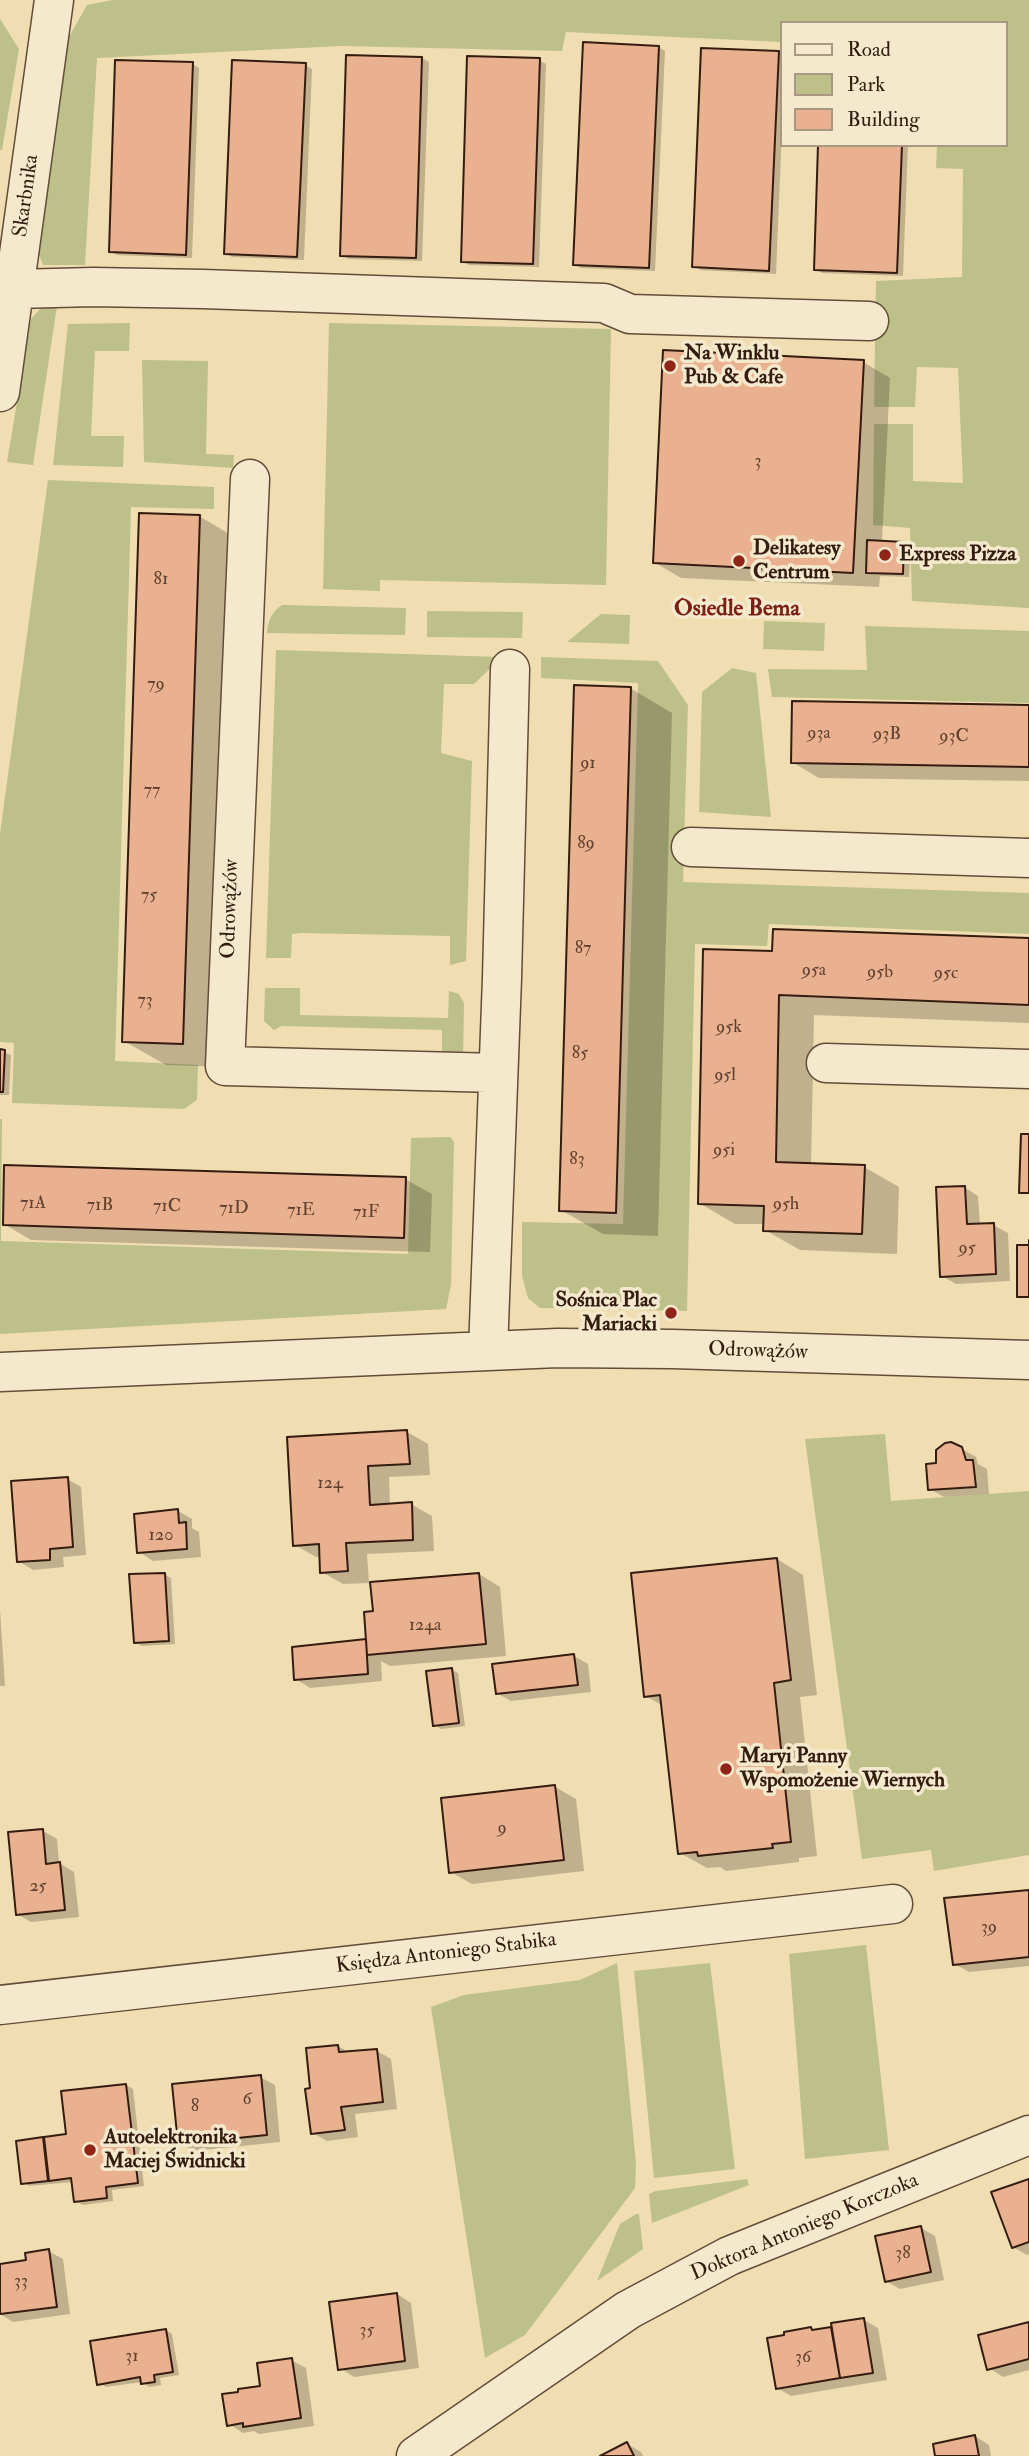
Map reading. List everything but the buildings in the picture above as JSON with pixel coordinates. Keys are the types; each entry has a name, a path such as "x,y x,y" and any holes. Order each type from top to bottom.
{"street":[{"name":"Skarbnika","path":"0,392 54,0"},
{"path":"15,289 189,289 604,303 630,314 869,321"},
{"name":"Odrowążów","path":"250,479 225,1066 498,1073"},
{"path":"488,1351 510,669"},
{"path":"691,847 1029,858"},
{"path":"826,1063 1029,1069"},
{"name":"Odrowążów","path":"0,1372 558,1348 1029,1360"},
{"name":"Księdza Antoniego Stabika","path":"0,2006 893,1904"},
{"name":"Doktora Antoniego Korczoka","path":"416,2456 628,2310 685,2277 740,2251 1029,2135"}],"green space":[{"path":"113,0 1029,0 1029,608 912,601 910,528 873,525 874,424 913,424 913,481 963,483 958,368 917,367 915,407 874,407 876,281 962,277 963,169 936,168 937,147 1008,147 1008,21 780,21 780,42 566,32 562,51 342,46 97,58 85,265 43,265 38,252 69,37 87,5"},
{"path":"0,19 19,49 2,150 0,150"},
{"path":"57,306 33,465 7,462 31,319 40,309"},
{"path":"130,323 129,351 95,351 91,436 124,436 123,467 53,465 68,324"},
{"path":"329,323 611,329 606,585 380,580 380,591 323,589"},
{"path":"142,360 208,361 206,454 234,455 233,468 144,462"},
{"path":"48,480 214,487 214,509 131,507 115,1061 198,1065 197,1100 184,1109 12,1103 14,1043 0,1042 0,834"},
{"path":"282,605 406,608 405,635 267,633 271,617"},
{"path":"427,611 523,612 522,638 427,637"},
{"path":"601,614 630,615 629,644 567,642"},
{"path":"764,621 825,623 824,651 763,649"},
{"path":"865,626 1029,631 1029,703 772,697 768,669 867,670"},
{"path":"276,650 502,657 474,684 444,684 441,753 472,761 466,961 450,965 450,936 301,933 292,934 291,958 266,958"},
{"path":"541,657 658,661 688,705 683,882 1029,893 1029,934 769,924 767,946 695,944 687,1311 540,1308 528,1298 522,1276 522,1222 623,1224 638,683 541,678"},
{"path":"732,668 756,673 771,817 699,812 702,692"},
{"path":"265,988 300,988 300,1015 448,1018 449,991 459,994 464,1003 463,1060 442,1060 442,1030 282,1026 274,1030 264,1021"},
{"path":"0,1119 1,1241 408,1254 411,1138 450,1137 454,1142 451,1285 446,1309 0,1334"},
{"path":"885,1434 891,1501 1029,1491 1029,1855 934,1871 931,1850 862,1859 805,1439"},
{"path":"866,1945 889,2150 805,2159 789,1954"},
{"path":"617,1963 636,2165 635,2188 525,2335 485,2358 431,2007 464,1995 580,1980"},
{"path":"710,1963 735,2169 654,2178 634,1971"},
{"path":"747,2179 749,2185 652,2223 649,2194"},
{"path":"639,2214 643,2249 597,2281 620,2224"}],"place":[{"name":"Na Winklu Pub & Cafe","path":"670,366"},
{"name":"Express Pizza","path":"885,555"},
{"name":"Delikatesy Centrum","path":"739,561"},
{"name":"Sośnica Plac Mariacki","path":"671,1313"},
{"name":"Maryi Panny Wspomożenie Wiernych","path":"726,1769"},
{"name":"Autoelektronika Maciej Świdnicki","path":"90,2150"}],"district":[{"name":"Osiedle Bema","path":"737,610"}]}
